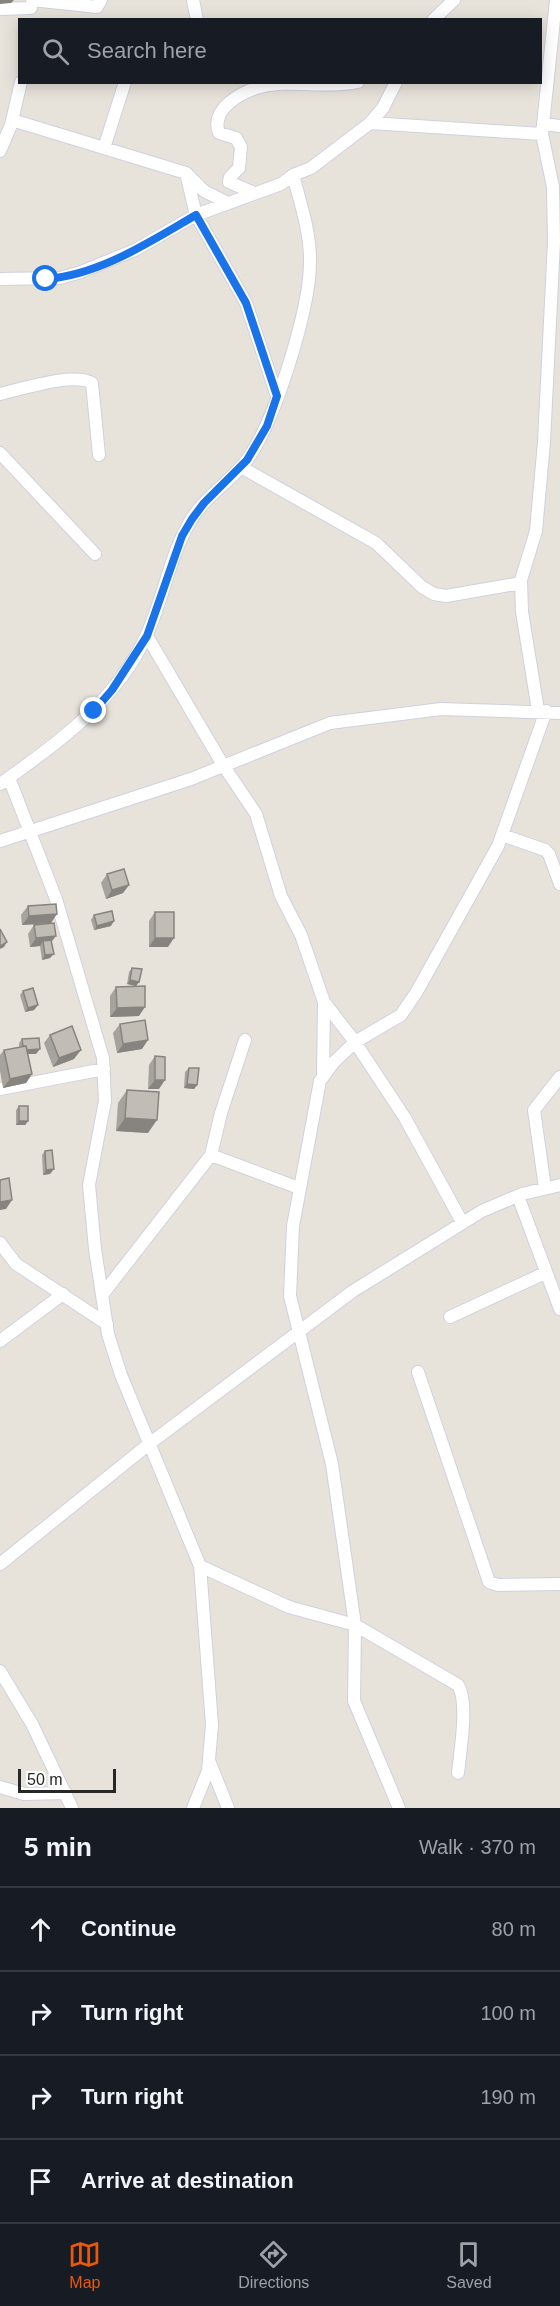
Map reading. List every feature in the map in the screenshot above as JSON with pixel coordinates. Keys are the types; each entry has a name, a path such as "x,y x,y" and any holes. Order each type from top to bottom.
{"street":[{"path":"0,9 97,7 101,0"},
{"path":"193,0 197,18"},
{"path":"435,18 454,0"},
{"path":"323,1076 355,1042 401,1015 487,868 552,710 520,583 523,567 536,531 539,506 554,264 553,187 543,129 556,0"},
{"path":"0,151 12,120 21,84"},
{"path":"104,148 124,84"},
{"path":"254,194 229,182 230,177 239,168 241,147 236,138 219,133 217,120 223,108 259,87 318,84"},
{"path":"0,279 60,278 81,272 135,250 196,215 226,202 281,184 293,175 311,168 370,123 383,108 395,84"},
{"path":"12,120 186,173 204,191 226,202"},
{"path":"370,123 543,129 560,126"},
{"path":"186,173 196,215 246,303 277,396"},
{"path":"193,1808 210,1763 212,1725 200,1566 121,1375 106,1324 89,1185 105,1101 104,1069 84,987 56,899 5,781 67,735 94,711 112,690 147,636 182,536 211,495 241,467 267,426 308,290 310,259 308,236 293,175"},
{"path":"0,394 54,382 86,379 93,383 99,455"},
{"path":"0,453 95,554"},
{"path":"241,467 376,543 403,572 434,594 446,596 520,583"},
{"path":"147,636 223,765 256,814 281,896 301,935 324,1002 355,1042 410,1127 462,1222"},
{"path":"0,841 191,778 308,731 351,718 441,709 552,710"},
{"path":"502,835 544,850 549,855 560,884"},
{"path":"324,1002 323,1076 316,1096 293,1226 290,1296 332,1464 355,1625 354,1701 399,1808"},
{"path":"102,1295 135,1249 211,1155 221,1113 245,1040"},
{"path":"0,1089 104,1069"},
{"path":"545,1188 534,1110 560,1077"},
{"path":"211,1155 299,1188"},
{"path":"0,1564 149,1444 353,1291 462,1222 518,1196 560,1185"},
{"path":"518,1196 544,1273 560,1309"},
{"path":"0,1243 16,1264 106,1324"},
{"path":"0,1262 16,1264"},
{"path":"450,1317 544,1273"},
{"path":"0,1341 63,1294"},
{"path":"418,1372 489,1582 498,1585 560,1584"},
{"path":"200,1566 289,1607 355,1625 458,1685 462,1692 463,1706 458,1773"},
{"path":"0,1671 32,1724 72,1808"},
{"path":"210,1763 228,1808"},
{"path":"0,1787 24,1794 66,1793"}],"building":[{"path":"124,869 129,885 112,890 107,874"},
{"path":"56,904 57,914 29,916 28,906"},
{"path":"112,911 114,921 97,926 94,915"},
{"path":"155,912 174,912 174,938 155,938"},
{"path":"54,923 56,936 36,938 34,925"},
{"path":"0,929 7,942 0,946"},
{"path":"51,940 54,954 45,955 43,941"},
{"path":"132,968 142,969 139,982 130,980"},
{"path":"145,986 145,1007 117,1008 116,987"},
{"path":"33,988 38,1005 28,1008 23,991"},
{"path":"145,1020 148,1040 123,1044 120,1024"},
{"path":"72,1026 81,1050 59,1058 50,1035"},
{"path":"39,1038 40,1049 27,1050 26,1046 23,1046 22,1039"},
{"path":"26,1046 32,1074 10,1079 4,1050"},
{"path":"155,1056 165,1057 165,1080 155,1080"},
{"path":"189,1068 199,1068 197,1085 187,1084"},
{"path":"127,1090 159,1092 157,1120 125,1118"},
{"path":"19,1106 28,1106 28,1121 19,1121"},
{"path":"52,1150 54,1169 46,1170 45,1151"},
{"path":"9,1178 12,1200 0,1202 0,1180"}],"route":[{"path":"46,279 81,272 135,250 196,215 246,303 251,325 277,396 267,426 247,460 204,503 182,536 147,636 112,690 94,711"}]}
